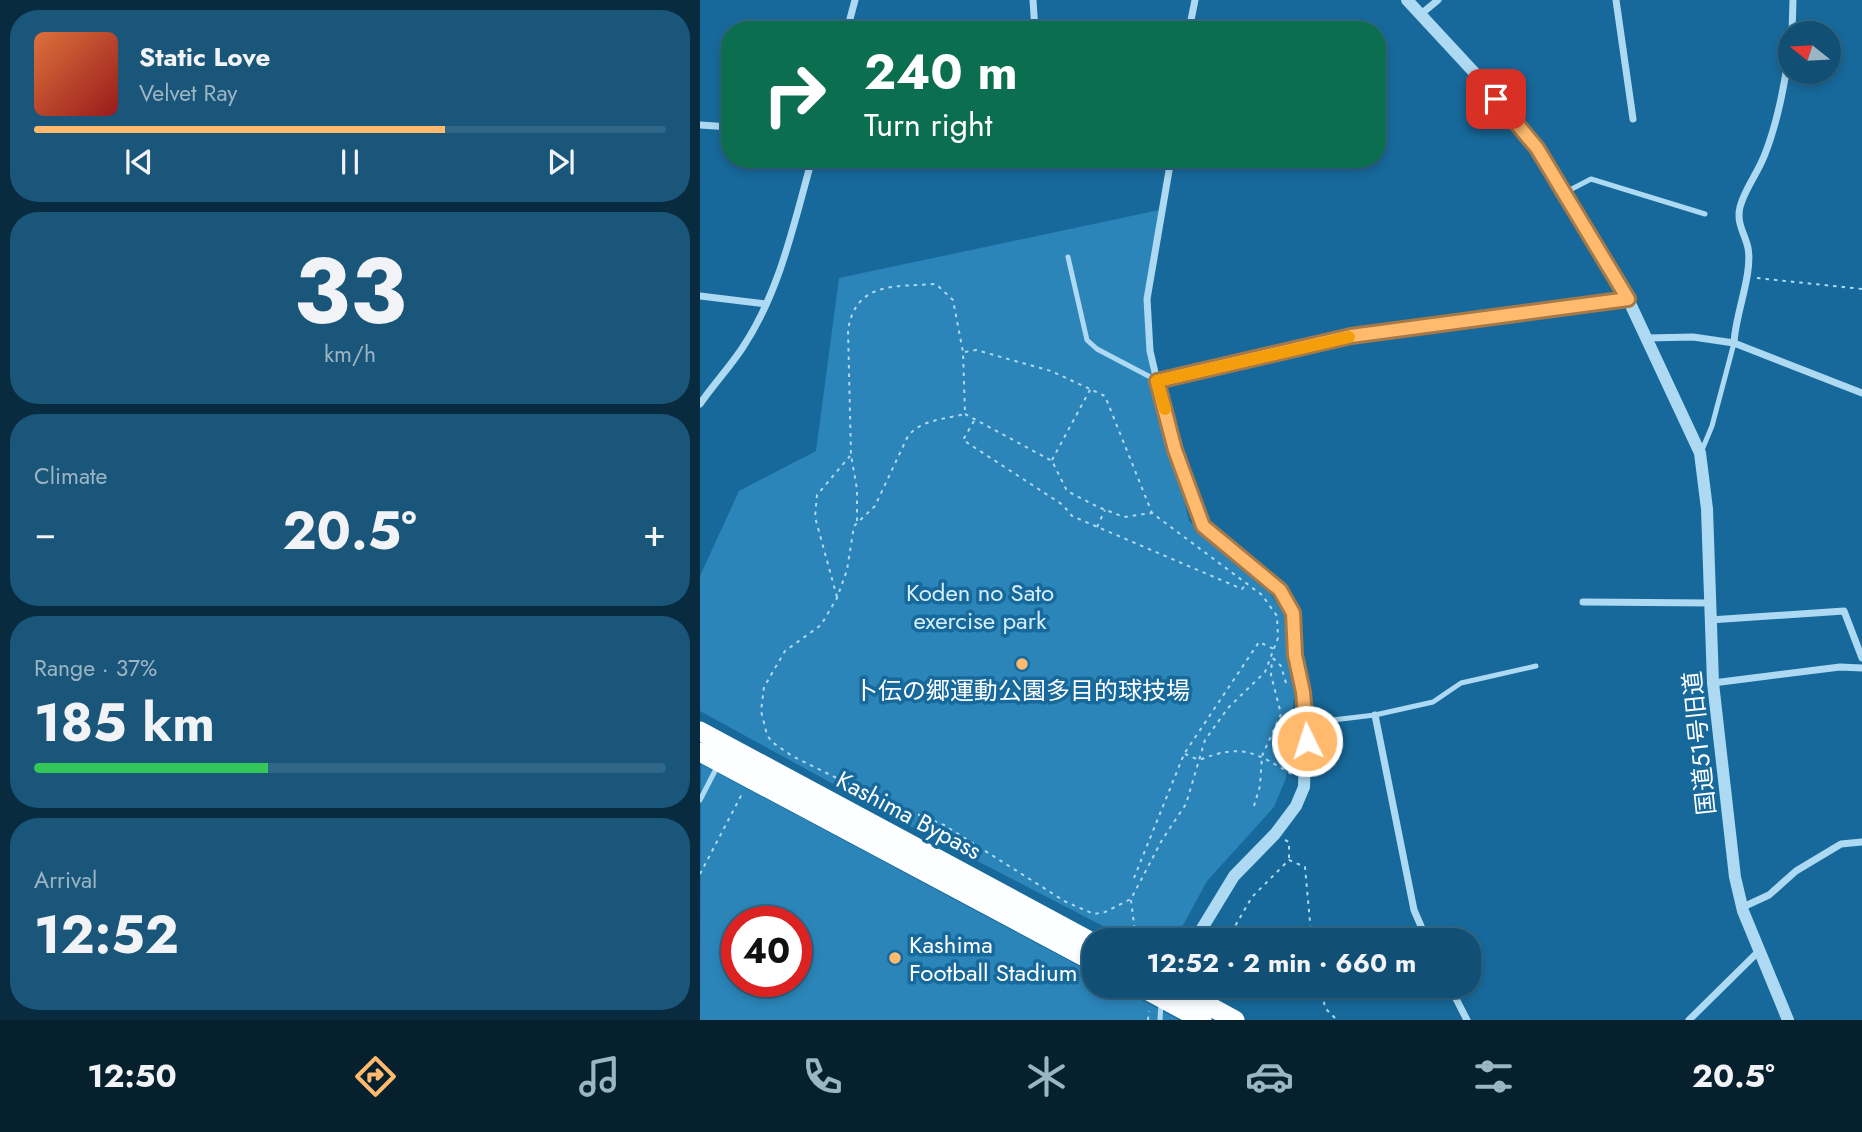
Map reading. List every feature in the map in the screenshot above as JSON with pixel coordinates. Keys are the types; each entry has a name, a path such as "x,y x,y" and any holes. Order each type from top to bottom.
{"highway":[{"name":"Kashima Bypass","path":"700,731 724,755 1082,955"},
{"name":"Kashima Bypass","path":"700,752 724,755 1082,937"},
{"path":"1176,998 1202,1020"},
{"path":"1185,998 1235,1020"}],"street":[{"path":"849,21 855,0"},
{"path":"1032,0 1034,21"},
{"path":"1191,21 1195,0"},
{"name":"国道51号旧道","path":"1407,0 1537,148 1628,299 1700,453 1707,509 1713,683 1732,856 1743,907 1788,1020"},
{"path":"1421,14 1438,0"},
{"path":"1616,0 1633,119"},
{"path":"1792,21 1793,0"},
{"path":"1734,343 1735,321 1748,249 1738,221 1739,209 1749,183 1765,156 1784,84"},
{"path":"700,125 721,126"},
{"path":"700,404 742,348 766,304 792,237 810,168"},
{"path":"1169,168 1147,299 1150,351 1157,381 1175,450 1203,526 1280,590 1293,613 1295,655 1306,723 1307,760 1304,787 1296,806 1275,834 1234,876 1202,928"},
{"path":"700,296 766,304"},
{"path":"1157,381 1351,336 1628,299"},
{"path":"1647,338 1693,337 1734,343 1862,393"},
{"path":"1583,602 1710,603"},
{"path":"1710,620 1844,611 1862,658"},
{"path":"1713,683 1840,667 1862,668"},
{"path":"1375,715 1414,910 1422,928"},
{"path":"1743,907 1769,895 1796,871 1841,844 1862,842"},
{"path":"1689,1020 1759,951"},
{"path":"1456,998 1467,1020"}],"lane":[{"path":"1563,194 1591,179 1705,214"},
{"path":"1068,257 1087,340 1097,349 1157,381"},
{"path":"1700,453 1712,426 1734,343"},
{"path":"1306,723 1375,715 1433,702 1461,683 1536,666"},
{"path":"700,800 724,755"},
{"path":"1160,1020 1165,998"}],"path":[{"path":"1745,277 1862,289"},
{"path":"965,414 962,352 953,300 936,284 872,290 860,299 851,310 848,330 851,455 857,489 857,521 850,540 847,570 837,598 821,625 785,651 764,687 762,721 772,742 792,756 874,797 944,825 1080,909 1094,914 1105,912 1131,899"},
{"path":"962,352 976,350 1051,371 1105,396 1152,513 1262,595 1277,616 1278,638 1272,657 1271,675 1281,714 1262,756 1260,786 1254,806"},
{"path":"1052,461 1091,388"},
{"path":"857,521 875,506 912,430 965,414 1052,461 1067,491 1124,517 1152,513"},
{"path":"975,420 963,440 1063,505 1072,516 1242,589 1246,584"},
{"path":"837,598 815,517 817,495 851,455"},
{"path":"1097,528 1105,510"},
{"path":"1134,878 1184,754 1259,642 1274,649"},
{"path":"1272,657 1281,666 1288,686"},
{"path":"1135,928 1131,899 1162,840 1186,804 1205,740 1228,708 1265,672 1272,657"},
{"path":"1184,754 1199,760 1227,749 1262,756 1294,776 1294,763"},
{"path":"700,874 743,792"},
{"path":"1234,928 1252,897 1289,860 1289,842 1281,839"},
{"path":"1289,860 1305,867 1311,928"},
{"path":"1323,998 1325,1008 1338,1020"}],"green space":[{"name":"Koden no Sato exercise park","path":"1164,209 1147,299 1150,351 1189,521 1263,584 1285,614 1295,688 1286,778 1274,807 1207,881 1182,928 1107,928 921,832 700,711 700,576 739,491 816,451 839,278"},
{"path":"701,764 1082,968 1082,998 1138,998 1179,1020 700,1020"}],"slow traffic":[{"path":"1165,409 1157,381 1349,337"}],"place":[{"name":"卜伝の郷運動公園多目的球技場","path":"1022,664"},
{"name":"Kashima Football Stadium","path":"895,958"}],"route":[{"path":"1307,741 1303,692 1295,655 1293,613 1280,590 1203,526 1175,450 1157,381 1351,336 1628,299 1537,148 1496,99"}]}
